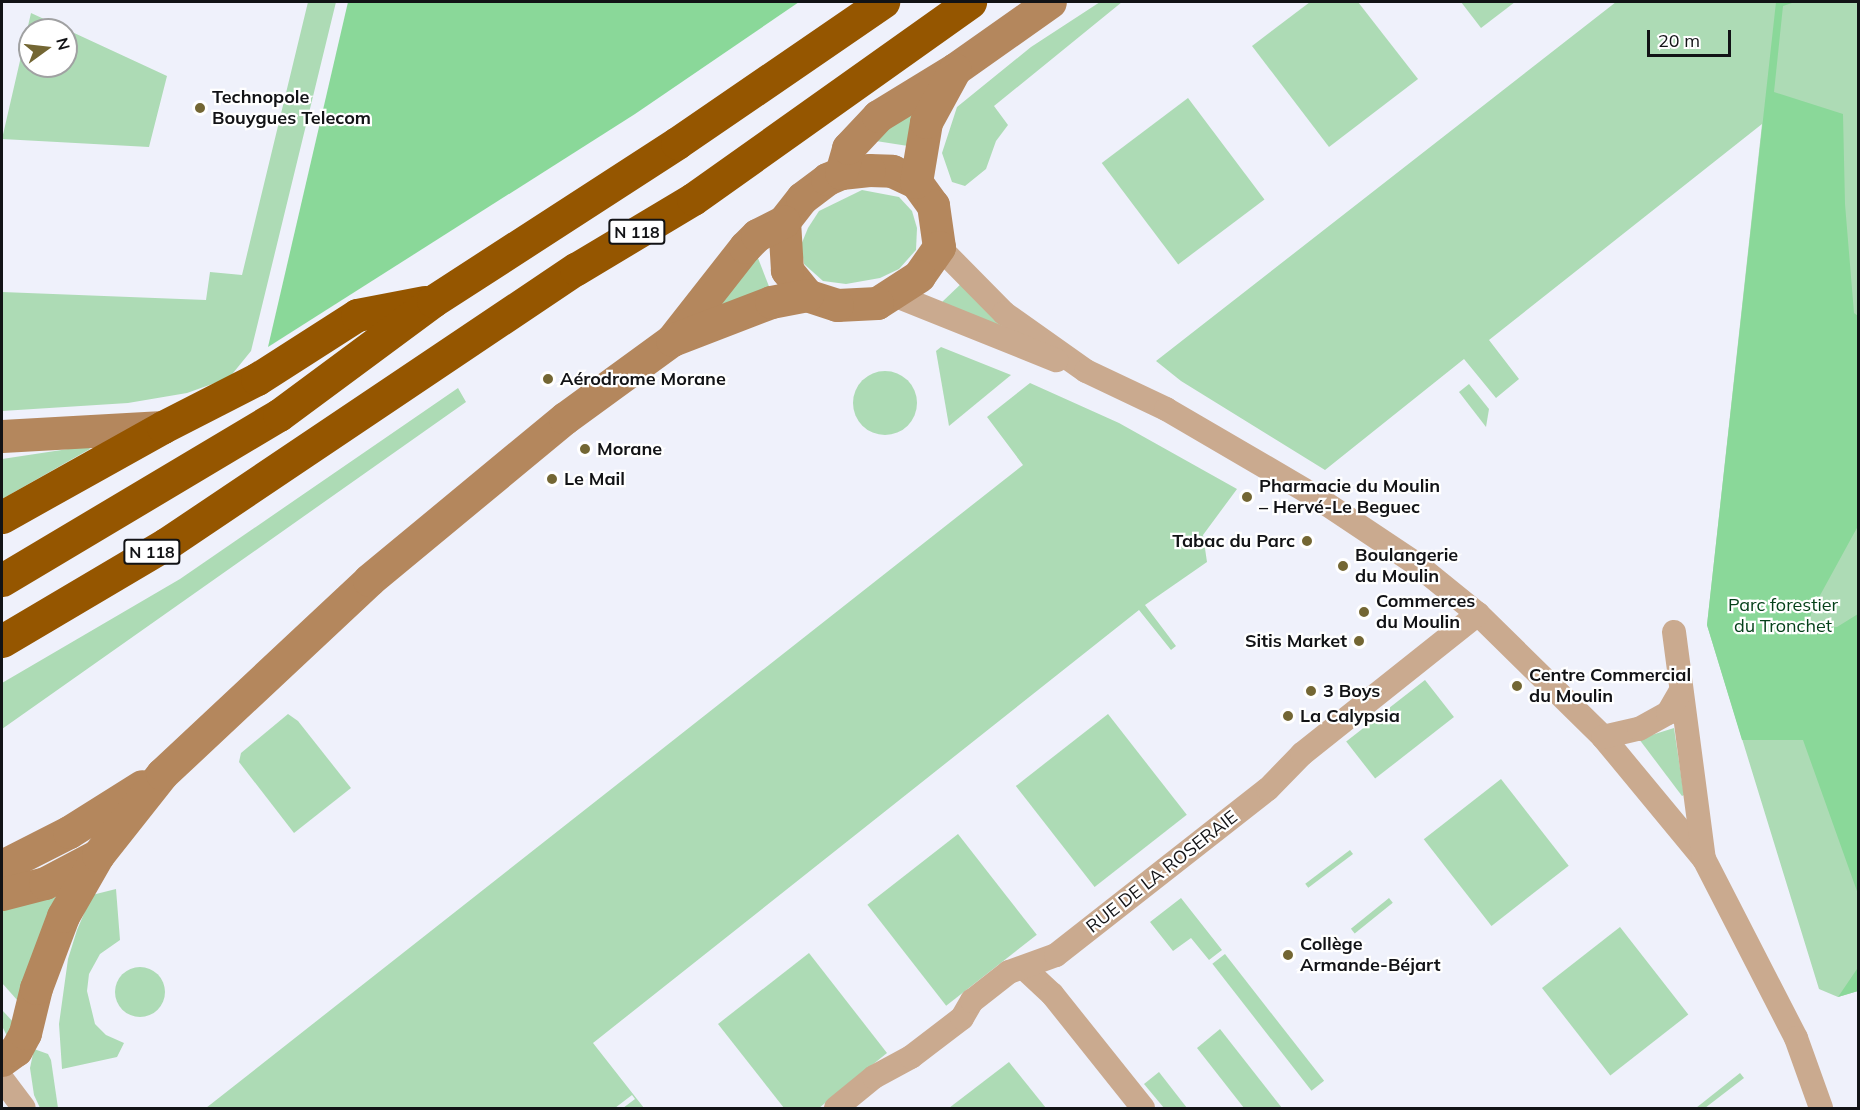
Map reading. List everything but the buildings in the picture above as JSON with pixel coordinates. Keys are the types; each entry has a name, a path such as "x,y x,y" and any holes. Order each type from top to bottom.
{"highway":[{"name":"N 118","path":"2,580 279,415 433,301 677,143 883,2"},
{"name":"N 118","path":"2,641 166,544 576,269 693,199 970,2"},
{"path":"2,518 163,426 258,379 357,315 433,301"}],"street":[{"path":"841,173 848,148 878,116 955,69 1050,2"},
{"path":"916,182 926,122 955,69"},
{"path":"672,340 745,247 757,235 784,221 802,198 841,173 892,171 916,182 933,205 939,247 1004,313 1086,371"},
{"path":"784,221 787,270 807,295"},
{"path":"2,1060 16,1050 25,1032 59,925 98,855 162,774 369,580 542,435 672,340 771,302 807,295 837,305 859,305 894,295 929,265 939,247"},
{"path":"894,295 1086,371 1166,409 1313,495 1408,558 1478,614 1604,737 1704,859 1796,1038 1821,1108"},
{"path":"2,436 163,426"},
{"name":"RUE DE LA ROSERAIE","path":"836,1108 874,1077 911,1057 962,1018 972,1001 1009,972 1025,969 1056,955 1268,789 1302,754 1478,614"},
{"path":"1674,632 1679,694 1704,859"},
{"path":"1604,737 1639,729 1668,713 1679,694"},
{"path":"2,866 69,832 162,774"},
{"path":"2,894 45,883 98,855"},
{"path":"1025,969 1052,994 1143,1108"},
{"path":"2,1079 24,1108"}],"green space":[{"path":"308,2 336,2 251,351 229,378 187,393 128,403 2,411 2,292 206,300 210,272 242,275"},
{"path":"348,2 799,2 635,114 268,347"},
{"path":"1100,2 1122,2 994,106 1008,125 996,141 986,169 965,186 952,182 942,153 957,107 1031,47"},
{"path":"1310,2 1358,2 1418,79 1329,147 1252,46"},
{"path":"1461,2 1515,2 1481,28"},
{"path":"1616,2 1858,2 1858,991 1838,997 1819,989 1707,625 1762,124 1489,340 1519,379 1496,398 1464,359 1325,470 1181,381 1156,361"},
{"name":"Parc forestier du Tronchet","path":"1776,2 1795,2 1783,6 1774,92 1843,114 1845,204 1854,313 1858,316 1858,526 1812,610 1808,627 1837,627 1858,614 1858,894 1803,740 1742,740 1707,625"},
{"path":"31,13 42,18 30,18"},
{"path":"78,35 167,76 149,147 2,139 18,69 18,78 78,78"},
{"path":"931,89 908,146 876,141 873,131"},
{"path":"1188,98 1264,199 1178,264 1102,163"},
{"path":"862,190 899,197 912,211 917,228 916,250 899,269 880,278 846,284 823,281 804,264 801,245 808,228 819,211"},
{"path":"756,253 770,289 704,326"},
{"path":"964,281 1004,328 941,303"},
{"path":"941,347 1011,375 949,426 936,351"},
{"path":"885,371 897,373 908,380 915,391 917,403 915,415 908,426 897,433 885,435 873,433 862,426 855,415 853,403 855,391 862,380 873,373"},
{"path":"1030,383 1119,423 1237,489 1203,535 1207,562 1145,605 1176,646 1171,650 1139,610 593,1043 644,1108 623,1108 635,1099 632,1095 615,1108 206,1108 1023,465 987,417"},
{"path":"1469,384 1489,409 1486,427 1459,392"},
{"path":"458,388 466,402 2,729 2,683 180,579"},
{"path":"88,446 90,449 2,499 2,459"},
{"path":"1425,680 1454,717 1375,779 1346,742"},
{"path":"288,714 298,721 351,788 294,833 239,762 241,753"},
{"path":"1108,714 1187,815 1095,887 1016,786"},
{"path":"1674,728 1684,795 1682,796 1639,739"},
{"path":"1501,779 1569,866 1491,926 1424,839"},
{"path":"958,834 1037,935 946,1006 867,905"},
{"path":"1350,850 1353,854 1308,888 1305,884"},
{"path":"116,889 120,940 100,954 89,974 87,991 95,1024 106,1035 124,1043 117,1057 62,1069 59,1024 68,959 92,895"},
{"path":"57,893 18,1001 2,983 2,903"},
{"path":"1181,898 1222,950 1209,960 1191,938 1173,951 1150,922"},
{"path":"1389,898 1393,903 1355,933 1351,929"},
{"path":"1620,927 1688,1014 1610,1075 1542,988"},
{"path":"809,953 887,1053 819,1108 784,1108 718,1024"},
{"path":"1225,954 1324,1081 1312,1091 1212,964"},
{"path":"135,967 145,967 158,974 165,987 165,997 158,1010 145,1017 135,1017 126,1013 119,1006 115,997 115,987 119,978 126,971"},
{"path":"1858,967 1858,991 1838,997 1857,969"},
{"path":"2,1010 16,1025 7,1036 2,1026"},
{"path":"1220,1029 1282,1108 1244,1108 1197,1048"},
{"path":"34,1049 48,1054 51,1060 58,1108 40,1108 34,1095 30,1068"},
{"path":"1009,1062 1046,1108 949,1108"},
{"path":"1159,1072 1187,1108 1164,1108 1144,1084"},
{"path":"1740,1073 1744,1078 1705,1108 1696,1108"}],"place":[{"name":"Technopole Bouygues Telecom","path":"200,108"},
{"name":"Aérodrome Morane","path":"548,379"},
{"name":"Morane","path":"585,449"},
{"name":"Le Mail","path":"552,479"},
{"name":"Pharmacie du Moulin – Hervé-Le Beguec","path":"1247,497"},
{"name":"Tabac du Parc","path":"1307,541"},
{"name":"Boulangerie du Moulin","path":"1343,566"},
{"name":"Commerces du Moulin","path":"1364,612"},
{"name":"Sitis Market","path":"1359,641"},
{"name":"Centre Commercial du Moulin","path":"1517,686"},
{"name":"3 Boys","path":"1311,691"},
{"name":"La Calypsia","path":"1288,716"},
{"name":"Collège Armande-Béjart","path":"1288,955"}]}
